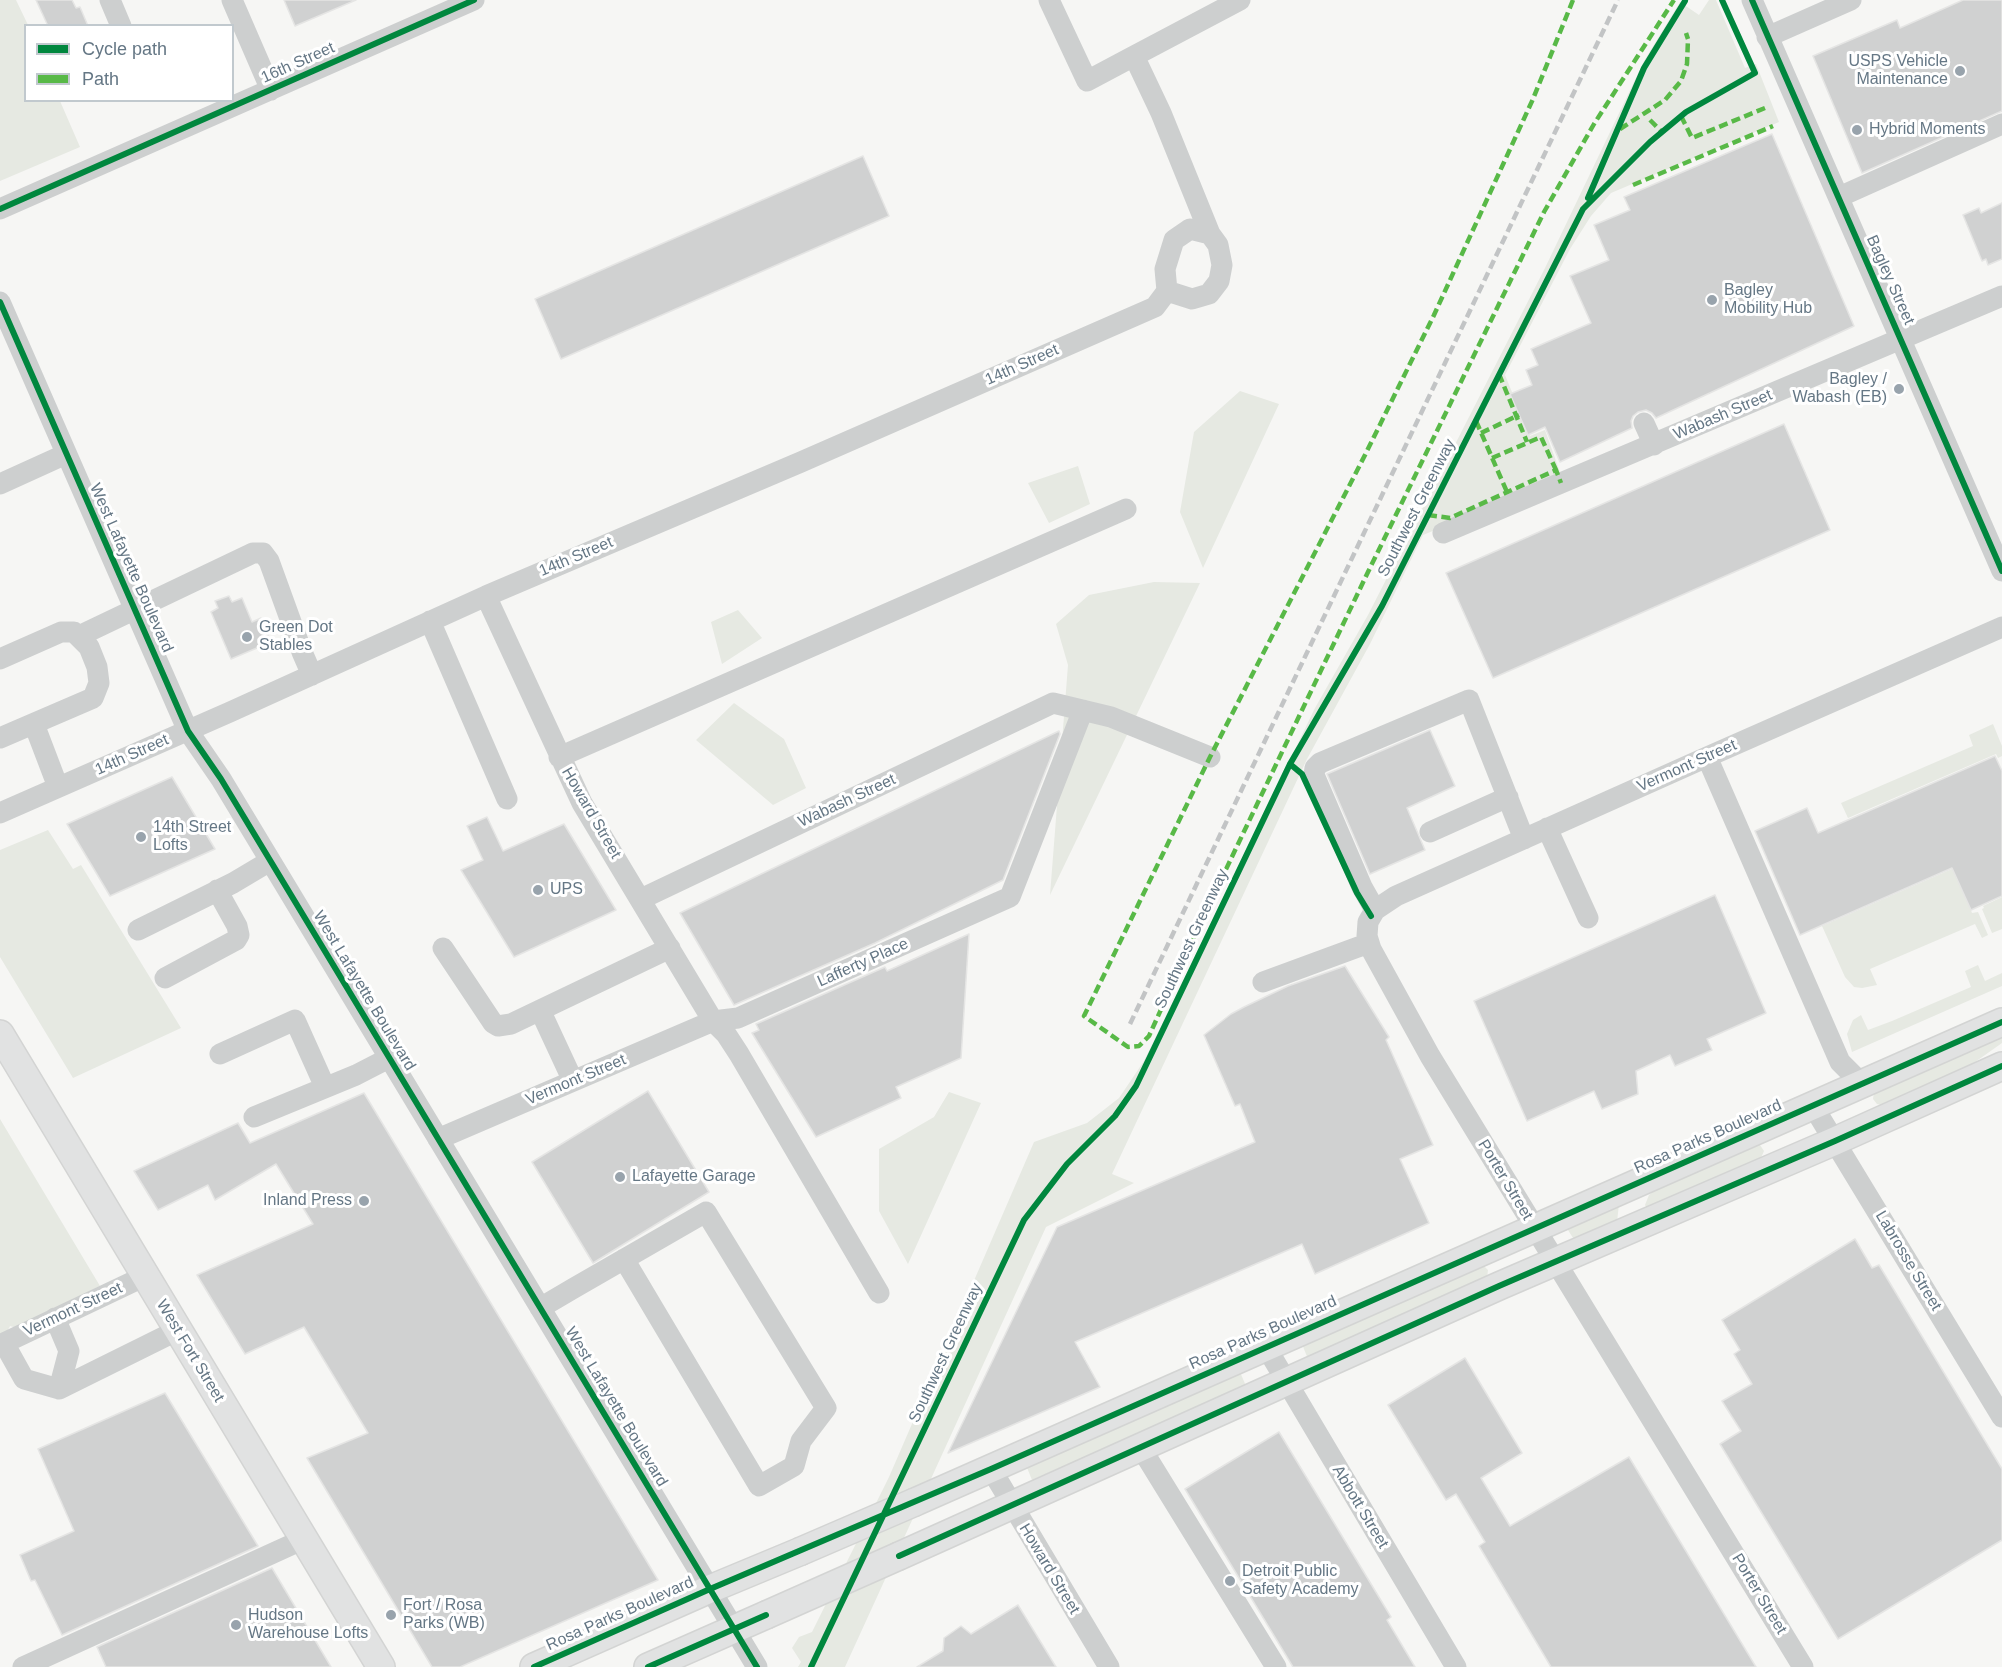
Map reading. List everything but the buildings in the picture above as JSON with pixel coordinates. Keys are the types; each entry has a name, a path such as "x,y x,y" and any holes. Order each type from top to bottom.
{"main road":[{"name":"Rosa Parks Boulevard","path":"534,1667 991,1469 2002,1022"},
{"name":"West Fort Street","path":"0,1034 381,1667"},
{"path":"648,1667 746,1649 766,1615 1499,1286 1836,1141 2002,1066"},
{"path":"1862,1084 1864,1103 1870,1114 1881,1121"},
{"path":"1765,1127 1782,1140 1785,1148 1785,1163"},
{"path":"1636,1227 1633,1214 1636,1195 1651,1176"},
{"path":"1480,1252 1489,1254 1496,1262 1499,1271 1499,1286"}],"street":[{"path":"110,0 120,24"},
{"path":"232,0 271,90"},
{"name":"16th Street","path":"0,209 474,0"},
{"path":"1049,0 1087,81 1240,0"},
{"name":"Bagley Street","path":"1752,0 2002,571"},
{"path":"1767,37 1851,0"},
{"path":"1134,56 1161,113 1210,234 1218,245 1222,265 1219,281 1209,294 1192,298 1161,299 1165,269 1174,240 1190,229 1210,234"},
{"path":"1839,196 2002,124"},
{"name":"Wabash Street","path":"1443,533 2002,296"},
{"name":"14th Street","path":"0,813 486,596 801,462 1161,299"},
{"name":"West Lafayette Boulevard","path":"0,302 188,731 221,779 746,1649"},
{"path":"1644,423 1654,445"},
{"path":"0,484 66,454"},
{"path":"559,757 1126,509"},
{"path":"79,636 253,553 263,553 269,561 312,675"},
{"name":"Howard Street","path":"486,596 582,803 713,1020 726,1034 739,1054 879,1293"},
{"path":"430,621 507,799"},
{"name":"Vermont Street","path":"1375,910 1396,896 1524,838 2002,627"},
{"path":"0,659 61,632 74,632 89,647 97,667 99,683 93,698 0,738"},
{"path":"1263,982 1369,943 1368,922 1375,910 1362,886 1314,775 1315,768 1320,763 1469,700 1524,838"},
{"name":"Wabash Street","path":"641,899 1053,703 1083,710"},
{"path":"1083,710 1111,717 1210,757"},
{"name":"Lafferty Place","path":"713,1020 738,1018 1010,897 1083,710"},
{"path":"34,724 58,788"},
{"path":"1707,757 1839,1062 1862,1084"},
{"path":"1430,832 1508,797"},
{"path":"1547,828 1588,918"},
{"path":"138,930 270,861"},
{"path":"165,978 236,940 239,935 237,926 217,890"},
{"name":"Porter Street","path":"1369,943 1419,1038 1803,1667"},
{"path":"443,948 493,1023 498,1026 511,1024 670,948"},
{"path":"540,1010 573,1081"},
{"path":"220,1054 295,1020 325,1087"},
{"name":"Vermont Street","path":"438,1139 713,1020"},
{"path":"254,1117 356,1075 389,1058"},
{"name":"Labrosse Street","path":"1813,1106 2002,1417"},
{"path":"540,1308 624,1259 706,1212 826,1408 801,1441 794,1466 759,1486 624,1259"},
{"name":"Vermont Street","path":"2,1344 145,1276"},
{"path":"55,1318 69,1351 59,1389"},
{"path":"2,1344 24,1379 59,1389 178,1329"},
{"name":"Abbott Street","path":"1266,1347 1456,1667"},
{"path":"1141,1448 1276,1667"},
{"name":"Howard Street","path":"991,1469 1108,1667"},
{"path":"23,1667 304,1539"}],"shaded area":[{"path":"0,0 16,0 28,24 24,24 24,102 60,102 80,147 0,181"},
{"path":"1709,0 1716,0 1745,68 1756,64 1779,122 1611,193 1591,216 1570,249 1505,375 1530,436 1545,430 1562,478 1423,535 1370,644 1307,759 1112,1174 1134,1183 1046,1227 845,1667 798,1667 801,1662 792,1648 799,1637 812,1632 889,1477 1034,1142 1087,1123 1119,1098 1144,1061 1315,708 1368,615 1545,268 1644,61 1680,2 1699,15"},
{"path":"1240,391 1279,404 1203,568 1180,512 1194,432"},
{"path":"1078,466 1090,504 1049,523 1028,483"},
{"path":"1154,582 1200,583 1050,895 1068,665 1056,624 1089,595"},
{"path":"738,610 762,638 722,664 711,622"},
{"path":"734,703 784,739 806,788 773,805 696,740"},
{"path":"1993,724 2002,746 2002,756 1998,758 1996,754 1848,818 1841,803 1973,746 1969,735"},
{"path":"48,830 73,869 81,865 181,1028 73,1078 0,957 0,850"},
{"path":"1954,868 1972,913 1978,912 1988,935 1982,938 1975,924 1870,969 1877,985 1854,987 1845,977 1822,926"},
{"path":"2002,897 2002,929 1992,933 1982,909 1983,906"},
{"path":"1978,965 1985,981 2002,973 2002,986 1852,1052 1847,1034 1853,1020 1861,1015 1868,1030 1971,987 1965,971"},
{"path":"2002,1034 2002,1043 1968,1067 1881,1105 1873,1099 1874,1092"},
{"path":"949,1092 981,1103 908,1264 879,1211 879,1149 934,1117"},
{"path":"0,1119 100,1286 20,1329 10,1326 0,1337"},
{"path":"1755,1143 1760,1145 1764,1151 1760,1160 1647,1208 1645,1205 1649,1195 1656,1189"},
{"path":"1619,1204 1617,1222 1575,1241 1566,1227"},
{"path":"1483,1265 1488,1270 1487,1278 1308,1359 1302,1344"},
{"path":"1240,1372 1246,1386 1032,1480 1026,1465"}],"railway":[{"path":"1130,1024 1618,0"}],"marked path":[{"path":"1573,0 1533,99 1434,315 1210,757 1084,1016 1128,1047 1139,1046 1149,1036 1197,930 1368,572 1544,212 1594,124 1674,0"},
{"path":"1620,129 1665,100 1681,81 1687,64 1688,39 1686,33"},
{"path":"1681,116 1692,138 1765,108"},
{"path":"1650,120 1662,132"},
{"path":"1633,185 1773,126"},
{"path":"1499,374 1527,442"},
{"path":"1481,433 1519,415"},
{"path":"1476,421 1507,492"},
{"path":"1492,458 1541,437 1556,470"},
{"path":"1428,515 1450,518 1556,470 1561,483"}],"cycle path":[{"path":"0,209 474,0"},
{"name":"Southwest Greenway","path":"811,1667 1024,1220 1067,1164 1115,1116 1136,1086 1290,764 1382,606 1583,209 1650,142 1686,112 1755,73 1722,0"},
{"path":"1752,0 2002,571"},
{"path":"1588,198 1644,68 1685,1"},
{"path":"0,302 188,731 221,779 757,1667"},
{"path":"1290,764 1302,774 1357,893 1371,916"},
{"path":"534,1667 991,1469 2002,1022"},
{"path":"899,1556 1499,1286 2002,1066"},
{"path":"648,1667 766,1615"}],"place":[{"name":"USPS Vehicle Maintenance","path":"1960,71"},
{"name":"Hybrid Moments","path":"1857,130"},
{"name":"Bagley Mobility Hub","path":"1712,300"},
{"name":"Bagley / Wabash (EB)","path":"1899,389"},
{"name":"Green Dot Stables","path":"247,637"},
{"name":"14th Street Lofts","path":"141,837"},
{"name":"UPS","path":"538,890"},
{"name":"Lafayette Garage","path":"620,1177"},
{"name":"Inland Press","path":"364,1201"},
{"name":"Detroit Public Safety Academy","path":"1230,1581"},
{"name":"Fort / Rosa Parks (WB)","path":"391,1615"},
{"name":"Hudson Warehouse Lofts","path":"236,1625"}]}
